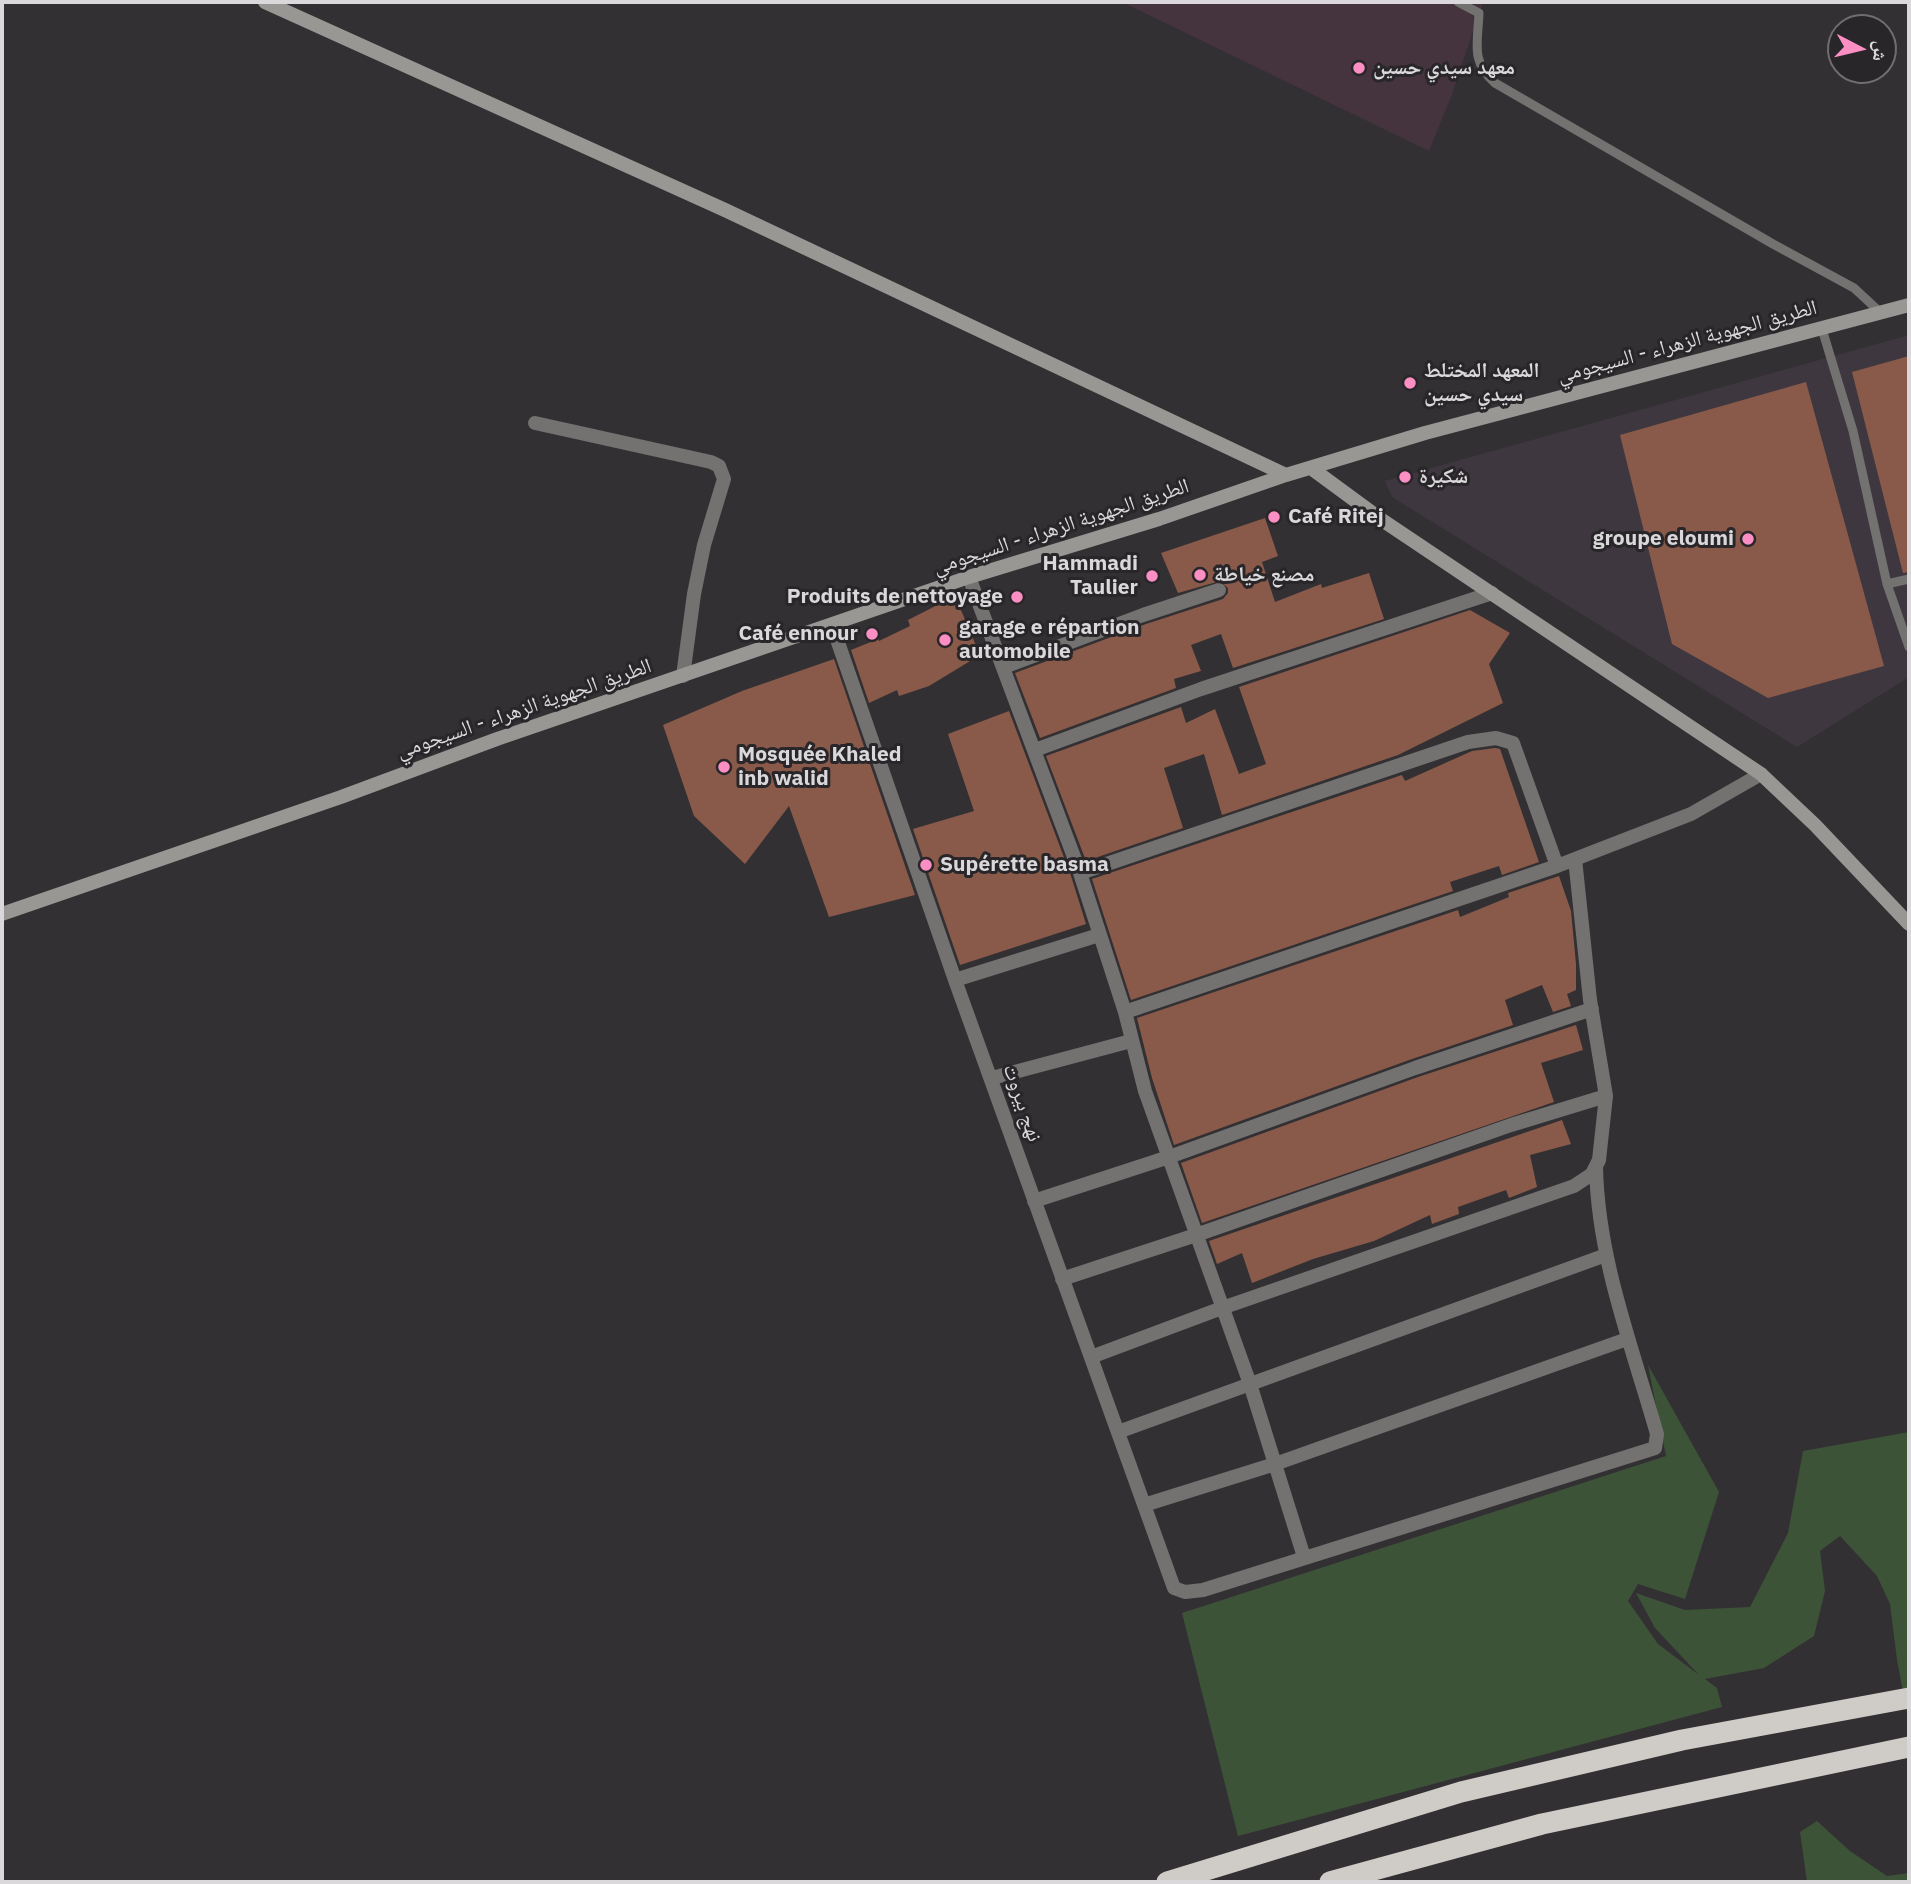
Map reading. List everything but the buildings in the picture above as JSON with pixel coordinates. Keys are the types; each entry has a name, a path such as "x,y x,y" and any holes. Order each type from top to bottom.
{"highway":[{"path":"1167,1882 1461,1793 1682,1740 1909,1698"},
{"path":"1330,1882 1542,1824 1909,1747"}],"main road":[{"path":"267,2 737,216 1286,475"},
{"name":"الطريق الجهوية الزهراء - السيجومي","path":"2,914 328,801 497,739 969,577 1159,519 1286,475 1493,415 1909,305"},
{"path":"1311,468 1379,518 1762,774 1909,923"}],"street":[{"path":"535,423 712,462 724,472 694,594 683,676"},
{"path":"969,577 1080,873 1125,1012 1145,1091 1250,1384 1304,1557 1655,1448 1657,1434 1627,1339 1606,1255 1596,1167"},
{"path":"1004,667 1219,590"},
{"path":"1035,750 1201,689 1492,593"},
{"name":"نهج بيروت","path":"832,625 955,980 1174,1588 1178,1591 1203,1590 1304,1557"},
{"path":"1080,873 1468,742 1496,738 1514,743 1557,866"},
{"path":"1125,1012 1557,866 1691,814 1762,774"},
{"path":"1091,1357 1222,1308 1585,1181 1599,1160 1606,1096 1592,1009 1575,859"},
{"path":"955,980 1099,935"},
{"path":"1034,1201 1169,1157 1415,1068 1592,1009"},
{"path":"992,1078 1131,1041"},
{"path":"1062,1279 1511,1125 1606,1096"},
{"path":"1118,1432 1606,1255"},
{"path":"1144,1504 1275,1464 1627,1339"}],"lane":[{"path":"1458,2 1479,13 1476,38 1483,73 1505,90 1854,288 1881,313"},
{"path":"1822,329 1853,431 1887,584 1909,647"},
{"path":"1887,584 1909,579"}],"shaded area":[{"name":"معهد سيدي حسين","path":"1122,2 1483,2 1451,97 1429,151"},
{"path":"1909,335 1909,677 1797,747 1392,497 1385,481"}],"green space":[{"path":"1648,1365 1719,1492 1685,1599 1638,1584 1628,1601 1658,1644 1699,1675 1655,1628 1636,1593 1685,1610 1750,1607 1788,1533 1803,1451 1909,1432 1909,1723 1890,1604 1877,1576 1840,1536 1820,1551 1825,1591 1814,1636 1764,1668 1705,1679 1717,1688 1722,1707 1238,1836 1182,1613 1666,1456"},
{"path":"1817,1821 1850,1851 1887,1876 1909,1873 1909,1882 1807,1882 1800,1832"}],"place":[{"name":"معهد سيدي حسين","path":"1359,68"},
{"name":"المعهد المختلط سيدي حسين","path":"1410,383"},
{"name":"شكيرة","path":"1405,477"},
{"name":"Café Ritej","path":"1274,517"},
{"name":"groupe eloumi","path":"1748,539"},
{"name":"مصنع خياطة","path":"1200,575"},
{"name":"Hammadi Taulier","path":"1152,576"},
{"name":"Produits de nettoyage","path":"1017,597"},
{"name":"Café ennour","path":"872,634"},
{"name":"garage e répartion automobile","path":"945,640"},
{"name":"Mosquée Khaled inb walid","path":"724,767"},
{"name":"Supérette basma","path":"926,865"}]}
